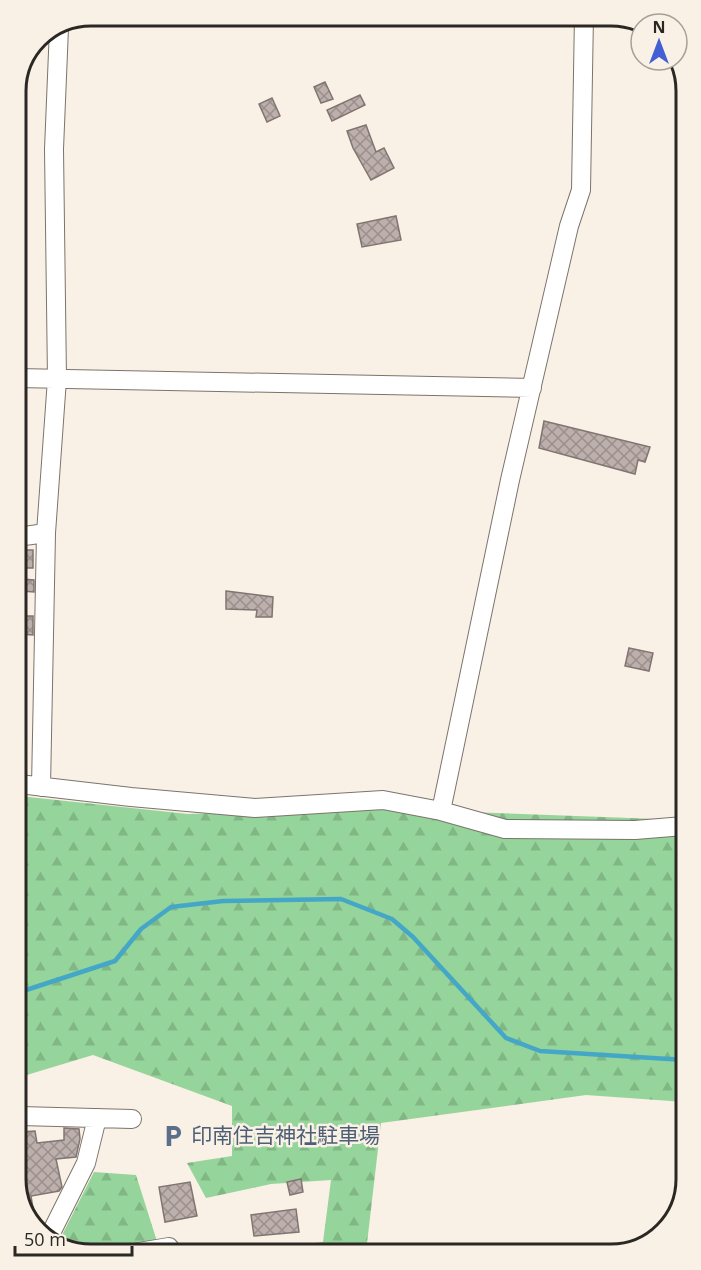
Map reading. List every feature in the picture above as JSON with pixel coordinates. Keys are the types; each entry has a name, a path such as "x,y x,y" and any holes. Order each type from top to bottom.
{"street":[{"path":"441,811 532,388 569,226 581,190 584,26"},
{"path":"41,787 46,533 57,379 54,149 59,34"},
{"path":"26,378 532,388"},
{"path":"26,536 46,533"},
{"path":"26,785 255,807 383,800 441,811 505,829 634,830 676,827"},
{"path":"26,1116 132,1119"},
{"path":"52,1231 86,1162 97,1118"}],"green space":[{"path":"26,797 188,814 362,808 676,820 676,1101 586,1095 381,1123 367,1244 306,1244 323,1242 331,1180 271,1184 206,1198 187,1163 232,1156 232,1106 93,1055 26,1075"},
{"path":"94,1172 136,1175 158,1244 86,1244 61,1237"}],"building":[{"path":"325,82 333,99 321,103 314,87"},
{"path":"360,95 365,105 332,121 327,110"},
{"path":"272,98 280,116 267,122 259,104"},
{"path":"366,125 376,152 384,148 394,168 371,180 353,148 347,131"},
{"path":"396,216 401,240 362,247 357,224"},
{"path":"544,421 650,447 645,462 638,460 635,474 539,448"},
{"path":"26,550 33,550 33,568 26,568"},
{"path":"26,579 34,580 34,592 26,591"},
{"path":"226,591 273,597 272,617 256,617 257,610 226,609"},
{"path":"26,616 33,616 33,635 26,635"},
{"path":"629,648 653,653 649,671 625,666"},
{"path":"64,1128 79,1129 80,1139 76,1157 56,1159 62,1187 59,1191 31,1196 33,1211 27,1192 26,1132 35,1131 37,1143 64,1140"},
{"path":"301,1179 303,1192 290,1195 287,1182"},
{"path":"190,1182 197,1216 165,1222 159,1187"},
{"path":"296,1209 299,1232 254,1236 251,1215"}],"waterway":[{"path":"26,990 115,961 141,929 171,907 223,901 341,899 392,919 413,937 506,1038 540,1051 676,1059"}],"place":[{"name":"印南住吉神社駐車場","path":"173,1136"}]}
